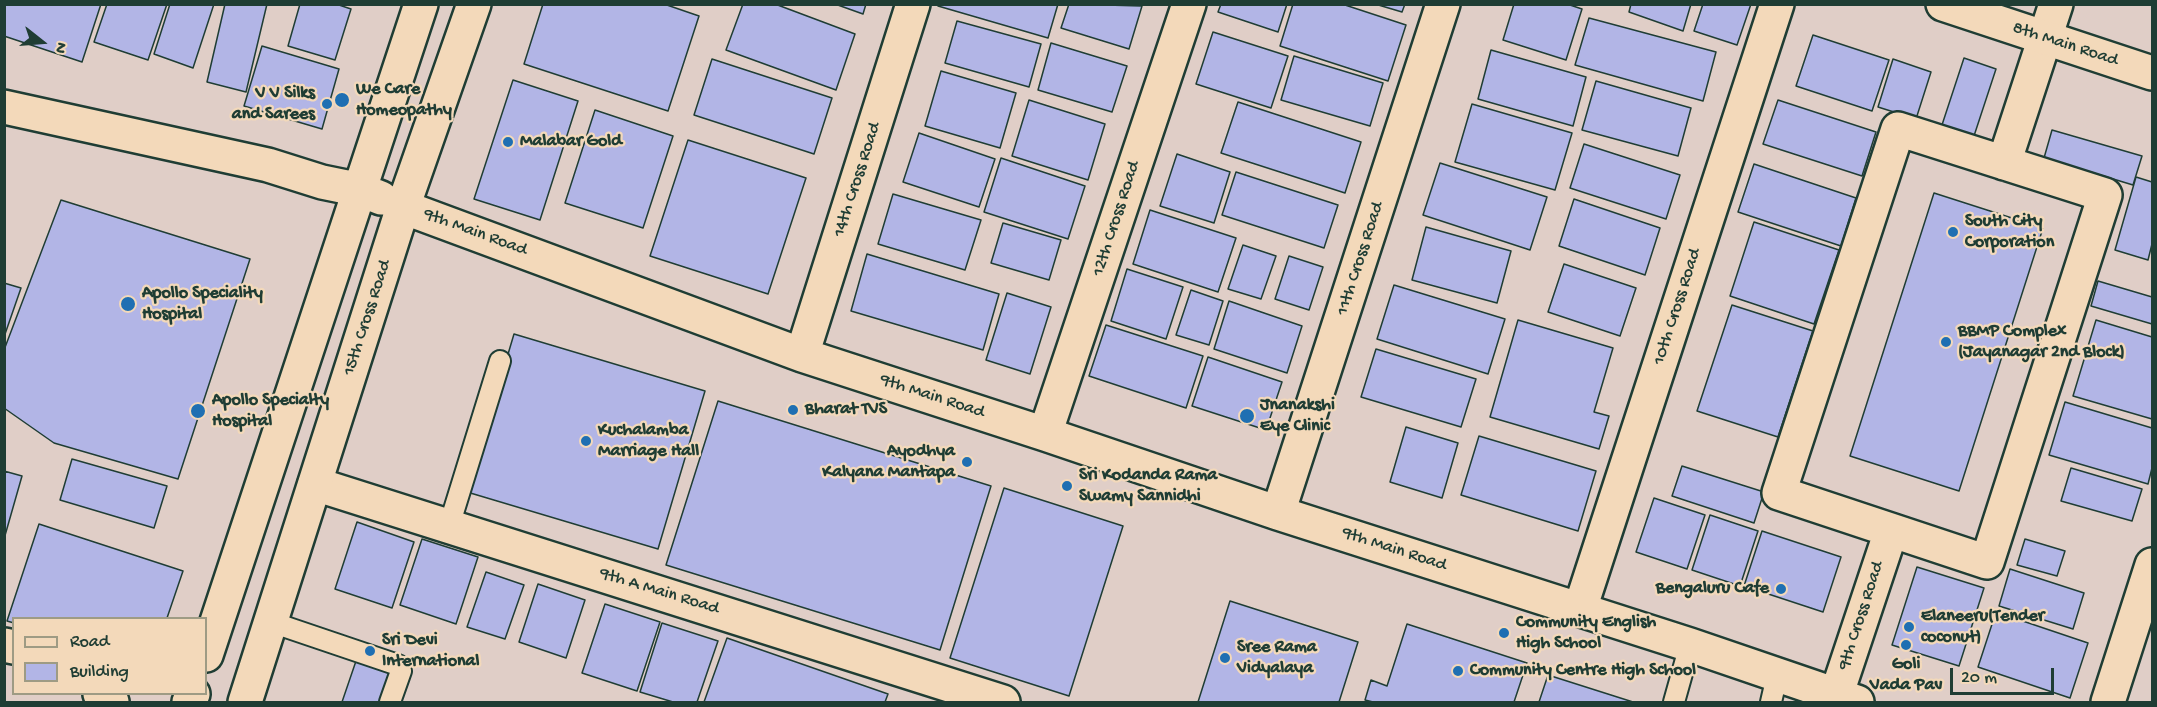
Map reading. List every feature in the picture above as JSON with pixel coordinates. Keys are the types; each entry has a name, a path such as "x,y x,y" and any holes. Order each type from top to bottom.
{"street":[{"path":"207,652 422,4"},
{"name":"15th Cross Road","path":"245,702 403,207 474,4"},
{"name":"14th Cross Road","path":"802,355 913,4"},
{"name":"12th Cross Road","path":"1046,434 1189,4"},
{"name":"11th Cross Road","path":"1278,513 1443,4"},
{"name":"10th Cross Road","path":"1580,609 1777,4"},
{"name":"8th Main Road","path":"1943,4 2152,73"},
{"path":"2004,163 2056,4"},
{"name":"9th Main Road","path":"4,107 268,165 322,182 361,190 802,355 1046,434 1278,513 1690,645 1774,689 1842,700"},
{"path":"1898,129 2004,163 2105,195 1987,562 1779,493 1898,129"},
{"name":"9th A Main Road","path":"315,484 1003,702"},
{"name":"9th Cross Road","path":"1842,700 1891,531"},
{"path":"2108,702 2152,565"}],"lane":[{"path":"449,526 500,361"},
{"path":"271,622 398,665 401,671 390,702"},
{"path":"1674,702 1690,645"}],"building":[{"path":"4,4 101,4 82,62 4,36"},
{"path":"107,4 167,4 148,60 94,42"},
{"path":"170,4 214,4 193,68 154,54"},
{"path":"225,4 267,4 246,92 207,82"},
{"path":"300,4 336,4 351,9 335,60 288,46"},
{"path":"543,4 664,4 699,16 668,111 524,64"},
{"path":"743,4 775,4 855,34 836,90 726,50"},
{"path":"835,4 866,4 863,14"},
{"path":"938,4 1058,4 1048,38 938,6"},
{"path":"1069,4 1142,6 1129,49 1061,28"},
{"path":"1221,4 1287,4 1278,32 1218,12"},
{"path":"1293,4 1342,4 1406,25 1388,81 1280,46"},
{"path":"1375,4 1405,4 1402,12"},
{"path":"1514,4 1567,4 1582,9 1566,60 1503,40"},
{"path":"1631,4 1691,4 1683,31 1629,12"},
{"path":"1703,4 1751,4 1737,45 1694,31"},
{"path":"1589,18 1716,52 1703,101 1575,65"},
{"path":"957,21 1041,44 1029,87 945,63"},
{"path":"1213,32 1288,56 1271,108 1196,84"},
{"path":"1813,35 1889,60 1872,111 1796,86"},
{"path":"1051,43 1127,66 1112,112 1038,90"},
{"path":"262,46 339,69 322,129 244,106"},
{"path":"1491,50 1586,77 1573,126 1478,99"},
{"path":"1294,56 1383,83 1370,126 1281,100"},
{"path":"1964,58 1996,69 1972,142 1940,131"},
{"path":"712,59 832,98 814,154 694,115"},
{"path":"1893,59 1931,72 1916,119 1878,107"},
{"path":"941,71 1016,93 1000,148 925,126"},
{"path":"513,80 578,101 540,220 474,199"},
{"path":"1596,81 1691,108 1678,156 1582,130"},
{"path":"1029,100 1105,124 1088,180 1012,156"},
{"path":"1778,100 1876,132 1862,176 1763,144"},
{"path":"1238,102 1361,142 1345,193 1221,153"},
{"path":"1472,104 1572,133 1555,190 1455,162"},
{"path":"595,110 673,136 643,228 565,203"},
{"path":"2052,130 2142,156 2133,185 2044,158"},
{"path":"919,133 995,159 979,207 903,182"},
{"path":"688,140 806,178 768,294 650,256"},
{"path":"1584,144 1680,175 1666,219 1570,188"},
{"path":"1177,154 1230,172 1214,223 1160,206"},
{"path":"1001,158 1085,186 1068,239 984,212"},
{"path":"1440,163 1547,197 1530,250 1423,215"},
{"path":"1754,164 1856,198 1841,246 1738,212"},
{"path":"1236,172 1338,205 1324,248 1222,215"},
{"path":"2136,177 2152,182 2152,244 2148,260 2115,250"},
{"name":"BBMP Complex (Jayanagar 2nd Block)","path":"1934,193 2043,228 1959,491 1850,456"},
{"path":"893,194 981,220 965,270 878,244"},
{"path":"1574,199 1660,228 1645,275 1559,246"},
{"name":"Apollo Speciality Hospital","path":"61,200 250,259 178,479 54,443 4,408 4,350"},
{"path":"1150,210 1236,238 1218,292 1133,264"},
{"path":"1754,222 1839,250 1814,324 1730,296"},
{"path":"1003,223 1061,240 1049,280 991,263"},
{"path":"1426,227 1511,251 1497,303 1412,280"},
{"path":"1243,245 1276,256 1261,299 1228,289"},
{"path":"867,254 999,294 983,350 851,311"},
{"path":"1289,256 1323,267 1309,310 1275,299"},
{"path":"1564,264 1636,288 1620,336 1548,312"},
{"path":"1127,269 1183,287 1166,339 1111,321"},
{"path":"2098,281 2152,297 2152,324 2091,306"},
{"path":"4,283 21,288 4,337"},
{"path":"1394,285 1505,319 1488,374 1377,339"},
{"path":"1191,290 1223,301 1209,345 1176,335"},
{"path":"1007,293 1051,307 1030,374 986,360"},
{"path":"1229,301 1302,326 1287,373 1214,349"},
{"path":"1732,305 1813,331 1778,437 1697,411"},
{"path":"1518,320 1613,348 1594,412 1609,416 1599,449 1490,417"},
{"path":"2096,320 2152,337 2152,419 2073,396"},
{"path":"1106,325 1203,356 1186,408 1089,376"},
{"name":"Kuchalamba Marriage Hall","path":"514,334 705,391 658,549 467,492"},
{"path":"1376,349 1476,379 1461,427 1361,397"},
{"path":"1208,357 1282,382 1266,430 1192,406"},
{"path":"718,401 991,486 940,650 666,565"},
{"path":"2065,402 2152,428 2152,468 2148,484 2049,455"},
{"path":"1406,427 1458,443 1442,498 1390,482"},
{"path":"1479,436 1596,471 1578,531 1461,495"},
{"path":"72,459 167,486 154,528 60,500"},
{"path":"1682,466 1764,492 1754,523 1672,496"},
{"path":"2071,468 2142,489 2132,521 2061,501"},
{"path":"4,471 22,476 4,539"},
{"path":"1004,488 1123,526 1069,696 950,658"},
{"path":"1654,498 1705,515 1687,569 1636,552"},
{"path":"1710,515 1758,531 1740,586 1692,570"},
{"path":"357,522 414,542 392,608 335,589"},
{"path":"39,524 183,571 167,617 12,617 12,622 7,621"},
{"path":"1762,531 1841,557 1823,612 1744,586"},
{"path":"422,539 478,557 456,624 400,605"},
{"path":"2025,539 2065,551 2057,576 2017,565"},
{"path":"1917,567 1984,588 1959,666 1892,645"},
{"path":"2010,569 2084,593 2073,629 1999,606"},
{"path":"486,572 524,585 505,639 467,627"},
{"path":"538,584 585,600 566,658 519,642"},
{"name":"Sree Rama Vidyalaya","path":"1230,601 1358,642 1339,702 1198,702"},
{"path":"605,604 660,622 637,691 582,673"},
{"path":"1996,612 2088,643 2070,698 1978,667"},
{"path":"662,623 718,641 697,702 673,702 640,692"},
{"name":"Community Centre High School","path":"1407,624 1527,663 1514,702 1373,702 1365,700 1371,680 1387,686"},
{"path":"727,638 888,694 885,702 704,702"},
{"path":"356,661 395,675 385,702 342,702"},
{"name":"Community Centre High School","path":"1548,675 1633,702 1539,702"}],"place":[{"name":"We Care Homeopathy","path":"342,100"},
{"name":"V V Silks and Sarees","path":"327,104"},
{"name":"Malabar Gold","path":"508,142"},
{"name":"South City Corporation","path":"1953,232"},
{"name":"Apollo Speciality Hospital","path":"128,304"},
{"name":"BBMP Complex (Jayanagar 2nd Block)","path":"1946,342"},
{"name":"Bharat TVS","path":"793,410"},
{"name":"Apollo Specialty Hospital","path":"198,411"},
{"name":"Jnanakshi Eye Clinic","path":"1247,416"},
{"name":"Kuchalamba Marriage Hall","path":"586,441"},
{"name":"Ayodhya Kalyana Mantapa","path":"967,462"},
{"name":"Sri Kodanda Rama Swamy Sannidhi","path":"1067,486"},
{"name":"Bengaluru Cafe","path":"1781,589"},
{"name":"Elaneeru(Tender coconut)","path":"1909,627"},
{"name":"Community English High School","path":"1504,633"},
{"name":"Goli Vada Pav","path":"1906,645"},
{"name":"Sri Devi International","path":"370,651"},
{"name":"Sree Rama Vidyalaya","path":"1225,658"},
{"name":"Community Centre High School","path":"1458,671"}]}
